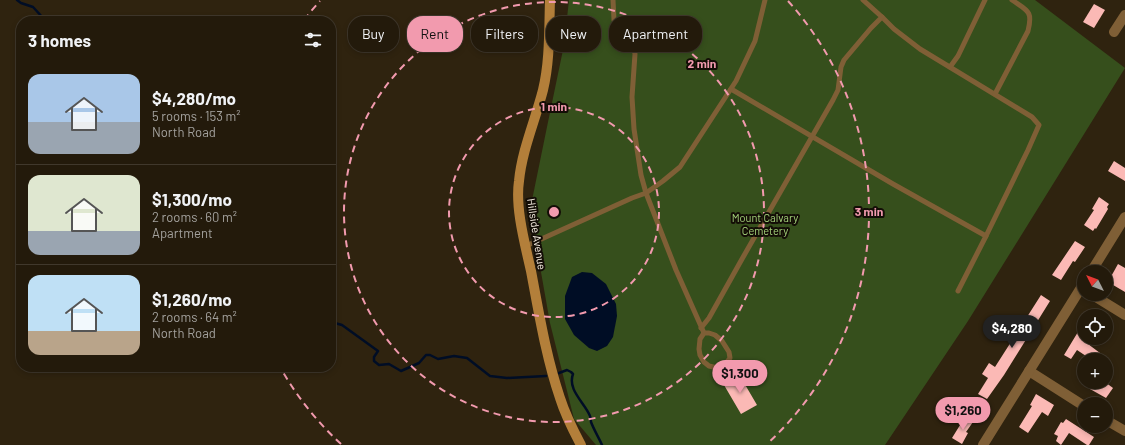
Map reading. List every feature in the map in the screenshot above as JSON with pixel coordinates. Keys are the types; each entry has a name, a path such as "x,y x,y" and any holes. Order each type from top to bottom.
{"main road":[{"name":"Hillside Avenue","path":"550,0 549,51 546,71 543,90 521,161 518,184 519,206 545,343 554,378 560,399 571,426 581,445"}],"street":[{"path":"1114,32 1125,15"},
{"path":"1095,265 1125,217"},
{"path":"983,445 1077,296"},
{"path":"1102,301 1125,315"},
{"path":"1029,371 1077,402"},
{"path":"1113,424 1125,431"}],"lane":[{"path":"613,0 614,20 618,30 633,45 635,54 632,97 634,129 641,175 646,193 676,270 704,333"},
{"path":"526,246 646,193 680,167 736,81 755,41 765,0"},
{"path":"864,0 894,29 920,49 1032,117 1039,125 958,291"},
{"path":"950,67 958,56 985,0"},
{"path":"995,94 1028,31 1030,22 1030,15 1026,10 1012,0"},
{"path":"701,328 709,318 838,90 841,67 844,60 882,17"},
{"path":"731,89 893,184 986,236"},
{"path":"709,332 715,335 722,341 729,352 730,358 724,366 718,368 709,366 704,362 700,355 699,348 700,339 704,333 709,332"}],"green space":[{"name":"Mount Calvary Cemetery","path":"569,0 1035,0 1125,68 968,321 885,445 596,445 574,419 550,323 530,210 563,52 601,52 601,16 567,16"}],"water":[{"path":"582,272 592,273 606,284 616,304 617,316 613,337 607,346 597,351 589,348 574,335 565,319 565,296 572,277"}],"building":[{"path":"1094,4 1105,10 1094,28 1083,22"},
{"path":"1114,161 1125,168 1125,181 1108,171"},
{"path":"1099,197 1109,204 1107,207 1108,209 1096,229 1095,228 1093,231 1084,225 1094,210 1092,209"},
{"path":"1075,241 1085,247 1075,262 1073,261 1061,280 1052,275"},
{"path":"1118,264 1125,268 1125,292 1113,285 1113,273"},
{"path":"1041,295 1050,301 1004,375 987,399 978,394 988,378 982,374 989,363 995,367"},
{"path":"1077,334 1077,345 1089,345 1100,353 1082,353 1077,350 1071,359 1064,355"},
{"path":"737,375 738,377 740,376 757,405 741,414 724,385 729,382 727,380"},
{"path":"1090,389 1112,389 1107,397"},
{"path":"1036,394 1054,405 1048,416 1042,412 1028,433 1019,427 1032,406 1030,405"},
{"path":"965,417 973,422 966,432 968,433 962,444 952,438"},
{"path":"1066,419 1077,426 1077,433 1088,433 1094,437 1089,445 1069,433 1061,445 1056,441 1058,436 1054,434 1061,422 1063,423"}],"waterway":[{"path":"17,0 33,7 41,16"},
{"path":"336,323 342,325 378,351 374,357 374,361 379,365 389,364 401,371 419,363 426,355 430,355 438,359 454,356 467,358 490,376 507,378 546,376"},
{"path":"559,373 567,370 573,374 572,385 574,391 588,411 592,425 602,445"}]}
